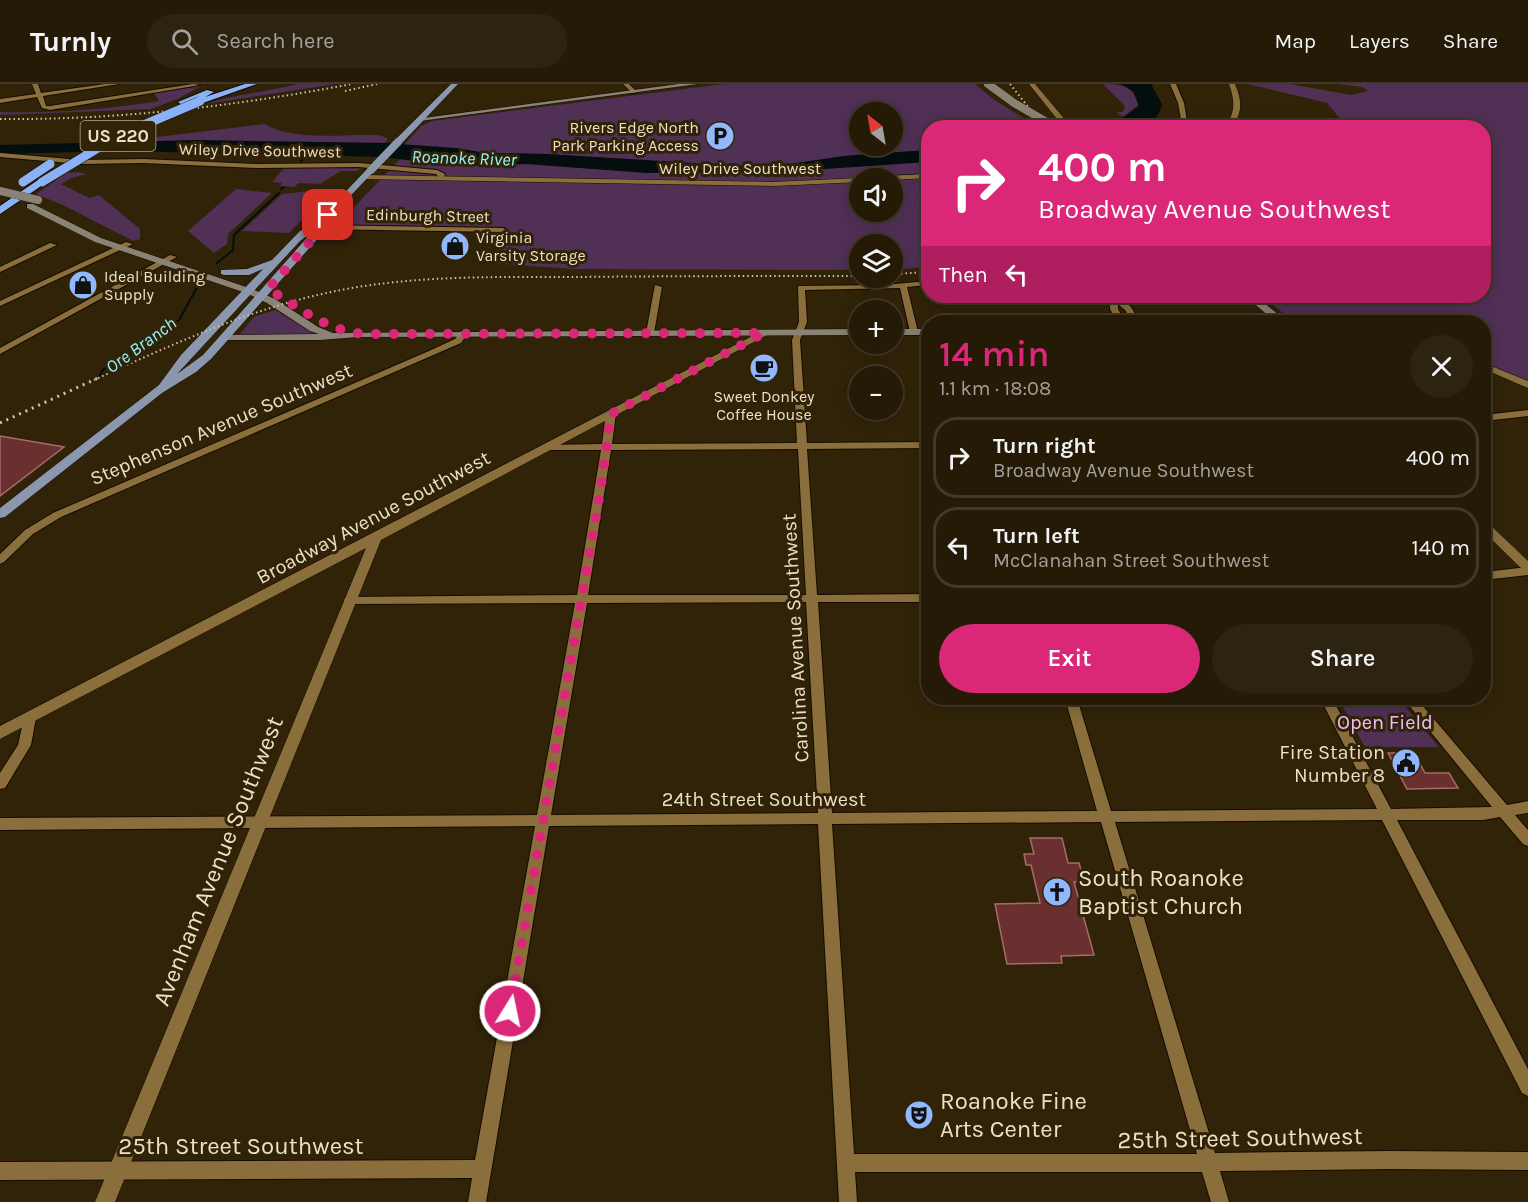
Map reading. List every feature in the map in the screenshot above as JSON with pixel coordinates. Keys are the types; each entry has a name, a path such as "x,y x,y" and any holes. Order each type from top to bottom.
{"highway":[{"name":"US 220","path":"0,198 75,149 134,121 234,84"},
{"name":"US 220","path":"0,211 102,143 200,101 253,84"},
{"path":"226,92 258,84"}],"main road":[{"path":"158,391 177,366 297,239 303,233 317,227 455,84"},
{"path":"420,119 695,84"},
{"path":"988,84 1043,120"},
{"path":"0,191 38,200 58,208"},
{"path":"0,198 30,206 117,248 224,273 244,273 260,268 297,239"},
{"path":"86,222 129,244 168,260 252,287"},
{"path":"0,514 158,391 192,370 226,337 317,234 317,227"},
{"path":"224,273 265,293 314,329 323,333 849,332"},
{"path":"1259,303 1273,315"},
{"path":"903,332 921,332"},
{"path":"226,337 320,337 358,334"}],"street":[{"path":"35,84 44,106 54,107 196,85"},
{"path":"0,101 116,84"},
{"path":"626,84 634,92"},
{"path":"1032,84 1062,120"},
{"path":"1173,84 1181,102 1184,120"},
{"path":"1232,84 1238,105 1234,120"},
{"name":"Wiley Drive Southwest","path":"0,155 81,162 201,162 258,166 359,165 437,172 442,174 441,178"},
{"name":"Wiley Drive Southwest","path":"368,174 441,178 772,184 849,180"},
{"path":"903,177 921,176"},
{"name":"Edinburgh Street","path":"317,227 503,230"},
{"path":"0,270 53,244"},
{"path":"0,304 129,244"},
{"path":"0,351 168,260"},
{"path":"914,332 903,286 921,284"},
{"path":"650,333 658,287"},
{"name":"Carolina Avenue Southwest","path":"848,1202 796,340 803,322 801,288 849,287"},
{"path":"1122,303 1132,315"},
{"name":"Stephenson Avenue Southwest","path":"0,560 29,532 57,514 432,353 458,341 464,333"},
{"name":"Broadway Avenue Southwest","path":"0,733 764,333"},
{"path":"1491,369 1528,385"},
{"path":"1491,417 1528,413"},
{"path":"477,1202 611,414"},
{"path":"548,447 921,445"},
{"path":"1491,533 1528,569"},
{"name":"Avenham Avenue Southwest","path":"105,1202 376,538"},
{"path":"1491,575 1528,569"},
{"path":"350,600 921,598"},
{"path":"1073,705 1220,1202"},
{"path":"1330,705 1528,1088"},
{"path":"1415,705 1528,840"},
{"path":"0,784 27,742 31,731 30,718"},
{"name":"24th Street Southwest","path":"0,824 1483,814 1528,807"},
{"name":"25th Street Southwest","path":"846,1163 1528,1161"},
{"name":"25th Street Southwest","path":"0,1171 483,1169"}],"green space":[{"path":"298,84 335,84 206,104 228,98"},
{"path":"724,84 975,84 993,99 1027,120 921,120 921,150 903,152 903,102 849,102 849,156 789,164 729,166 546,154 486,153 404,145 421,126 432,121"},
{"path":"1103,84 1126,87 1134,94 1138,105 1123,117 1116,112 1123,112 1125,106"},
{"path":"1248,84 1290,84 1351,95 1368,91 1362,87 1337,84 1528,84 1528,381 1491,365 1491,315 1285,315 1271,303 1491,303 1491,120 1341,120 1327,103"},
{"path":"201,86 151,109 0,115 0,112 119,107 159,101 154,93"},
{"path":"265,124 274,129 296,134 373,135 388,139 385,143 124,141"},
{"path":"400,159 459,166 527,164 648,173 921,161 921,268 903,269 903,234 849,234 849,270 574,269 493,263 506,227 337,225"},
{"path":"363,167 357,171 341,171 320,184 299,183 294,187 280,186 282,183 272,182 284,168"},
{"path":"66,173 87,174 61,184 89,198 99,195 140,229 140,239 133,241 63,205 36,194"},
{"path":"236,189 272,193 228,234 227,244 214,253 188,231"},
{"path":"310,191 335,192 320,202 289,233 242,231 282,194"},
{"path":"275,310 314,334 239,335 254,317"},
{"name":"Open Field","path":"1342,705 1404,705 1439,747 1365,747"}],"water":[{"path":"1121,84 1151,84 1162,104 1153,120 1114,120 1124,117 1139,106 1133,91"},
{"name":"Roanoke River","path":"197,140 385,143 456,148 486,153 546,154 743,166 789,164 849,156 903,156 903,152 921,150 921,162 781,172 648,173 527,164 459,166 381,157 119,151 0,154 0,145"}],"building":[{"name":"Sweet Donkey Coffee House","path":"757,360 772,360 772,374 757,372"},
{"path":"0,436 64,447 0,496"},
{"name":"Fire Station Number 8","path":"1388,753 1414,753 1425,773 1449,773 1458,788 1407,789"},
{"name":"South Roanoke Baptist Church","path":"1030,838 1062,838 1068,863 1079,863 1084,881 1074,882 1094,955 1061,956 1062,963 1007,964 995,904 1040,903 1031,865 1026,865 1024,854 1034,854"}],"waterway":[{"name":"Ore Branch","path":"301,161 310,154"},
{"name":"Ore Branch","path":"217,263 233,250 234,235 279,193"},
{"name":"Ore Branch","path":"99,376 104,369 162,335 179,320 200,282"}],"railway":[{"path":"0,119 89,117 177,110 264,99 352,84"},
{"path":"345,91 377,84"},
{"path":"1010,84 1039,120"},
{"path":"903,273 921,272"},
{"path":"94,380 181,341 240,318 300,299 361,286 483,277 849,276"},
{"path":"0,423 98,378"}],"place":[{"name":"Rivers Edge North Park Parking Access","path":"720,136"},
{"name":"Virginia Varsity Storage","path":"455,246"},
{"name":"Ideal Building Supply","path":"83,285"},
{"name":"Sweet Donkey Coffee House","path":"764,368"},
{"name":"Fire Station Number 8","path":"1406,763"},
{"name":"South Roanoke Baptist Church","path":"1057,892"},
{"name":"Roanoke Fine Arts Center","path":"919,1115"}],"route":[{"path":"328,215 317,227 317,234 268,289 323,324 338,329 358,334 764,333 611,414 600,493 510,1011"}]}
